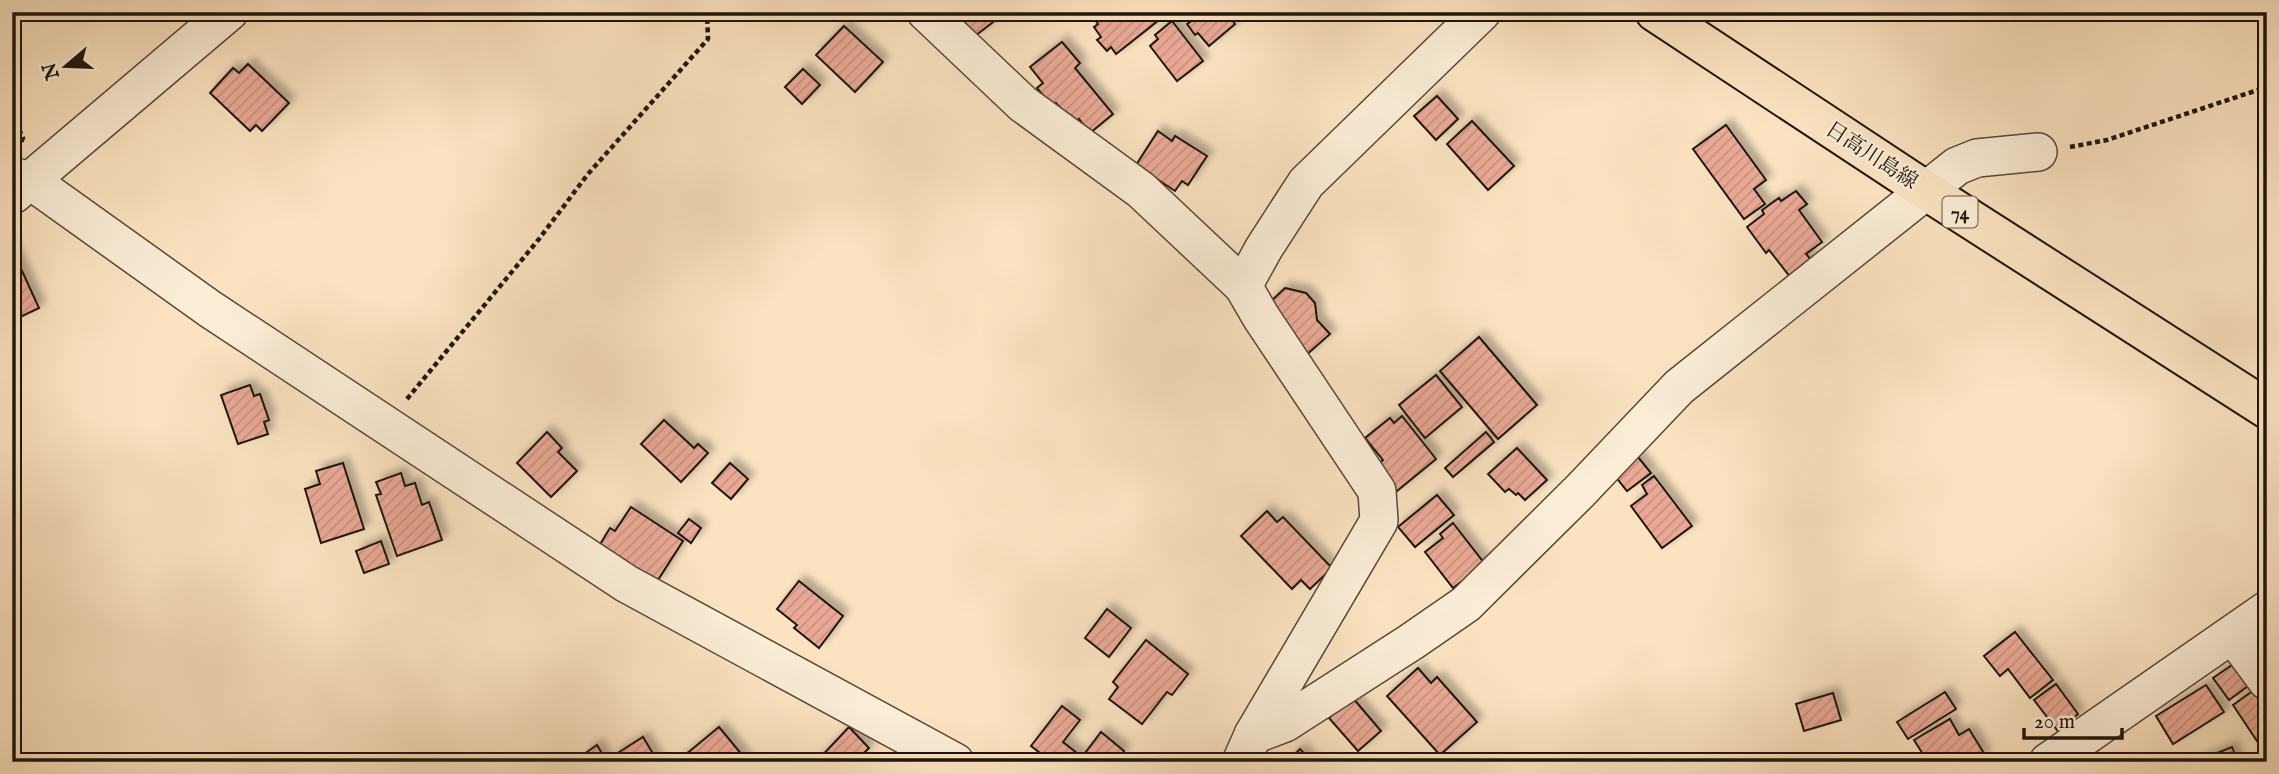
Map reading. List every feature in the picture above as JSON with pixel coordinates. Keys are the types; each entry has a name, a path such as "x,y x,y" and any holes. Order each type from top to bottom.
{"main road":[{"name":"日高川島線","path":"1655,12 1924,190 2267,409"}],"street":[{"path":"229,12 19,175 210,309 627,584 955,762"},
{"path":"926,12 1023,104 1141,190 1243,286 1377,491 1379,522 1247,748"},
{"path":"1243,286 1306,183 1482,12"},
{"path":"1247,748 1466,604 1580,491 1679,387 1924,190 1956,166 1977,158 2038,152"},
{"path":"2048,762 2267,610"},
{"path":"2233,635 2267,681"}],"path":[{"path":"387,424 539,239 588,174 708,39 707,12"},
{"path":"2038,152 2107,140 2267,86"},
{"path":"12,114 23,138 19,175"}],"building":[{"path":"957,12 1006,12 975,36"},
{"path":"1089,12 1153,12 1159,20 1116,54 1111,47 1107,51 1097,40 1101,37 1094,27 1098,24"},
{"path":"1182,12 1226,12 1235,24 1209,46 1198,33 1195,35"},
{"path":"1172,21 1203,61 1177,81 1150,46 1158,39 1155,35"},
{"path":"844,26 883,62 855,92 816,55"},
{"path":"1062,42 1080,63 1075,68 1113,114 1090,133 1079,119 1073,124 1056,103 1052,106 1037,88 1043,83 1030,67"},
{"path":"248,64 289,103 262,131 256,125 250,131 210,93 233,68 239,73"},
{"path":"803,69 820,85 802,104 785,87"},
{"path":"1437,96 1458,119 1436,140 1414,116"},
{"path":"1472,121 1514,166 1488,190 1447,144"},
{"path":"1726,125 1766,180 1754,189 1765,204 1744,219 1693,149"},
{"path":"1158,131 1172,141 1175,136 1207,156 1188,185 1182,181 1175,191 1136,165"},
{"path":"1796,191 1807,204 1799,210 1822,242 1806,254 1813,262 1791,278 1769,250 1766,253 1747,227 1764,214 1762,210 1779,198 1781,201"},
{"path":"12,249 39,308 12,321"},
{"path":"1285,288 1306,293 1315,303 1317,320 1330,334 1304,357 1269,303"},
{"path":"1479,337 1537,405 1498,439 1440,371"},
{"path":"1436,375 1462,407 1425,438 1399,405"},
{"path":"250,385 254,396 260,394 269,420 264,422 268,434 238,444 221,395"},
{"path":"1402,416 1436,459 1397,491 1377,465 1383,460 1365,438 1390,418 1394,423"},
{"path":"664,420 694,448 698,444 708,453 681,482 641,444"},
{"path":"547,432 562,448 558,452 577,471 551,497 517,463"},
{"path":"1486,432 1494,442 1453,477 1445,468"},
{"path":"1517,448 1547,480 1525,500 1509,489 1505,492 1488,474"},
{"path":"1634,452 1651,473 1627,491 1611,471"},
{"path":"343,463 364,529 321,543 305,489 320,484 316,471"},
{"path":"730,463 748,479 731,499 712,483"},
{"path":"401,473 405,486 415,483 422,505 429,502 442,540 397,556 376,495 381,494 376,482"},
{"path":"1654,476 1692,526 1662,548 1631,506 1647,494 1642,485"},
{"path":"1437,495 1454,515 1415,547 1398,527"},
{"path":"631,507 683,541 656,583 599,546 610,528 615,531"},
{"path":"1267,511 1277,522 1283,517 1332,568 1310,589 1301,580 1292,589 1241,536"},
{"path":"689,519 701,528 691,543 678,533"},
{"path":"1453,523 1488,568 1467,590 1461,582 1453,588 1425,552 1443,538 1440,534"},
{"path":"381,541 389,564 364,573 356,551"},
{"path":"799,581 843,616 819,648 794,628 797,625 777,609"},
{"path":"1107,609 1131,628 1109,657 1085,638"},
{"path":"2015,632 2053,680 2030,698 2008,669 2000,676 1984,656"},
{"path":"1146,640 1188,674 1172,695 1167,692 1142,724 1109,699 1118,687 1113,682"},
{"path":"2232,665 2248,686 2229,700 2213,678"},
{"path":"1418,668 1431,683 1437,677 1477,722 1440,755 1387,696"},
{"path":"2056,684 2078,714 2057,730 2034,700"},
{"path":"2206,685 2224,712 2173,744 2156,716"},
{"path":"2257,688 2267,703 2267,734 2257,741 2233,705"},
{"path":"1945,692 1956,709 1908,739 1897,722"},
{"path":"1833,693 1841,720 1804,731 1796,704"},
{"path":"1352,697 1381,731 1358,751 1329,718"},
{"path":"1062,706 1080,720 1063,742 1082,757 1101,732 1124,751 1116,762 1052,762 1031,746"},
{"path":"1950,719 1959,735 1969,729 1985,755 1973,762 1928,762 1914,740"},
{"path":"719,727 748,762 679,760"},
{"path":"849,727 869,748 855,762 816,762"},
{"path":"643,737 658,762 617,762 613,756"},
{"path":"597,745 607,762 589,762 584,754"},
{"path":"2232,747 2238,762 2195,762"},
{"path":"1300,749 1312,762 1287,762"},
{"path":"1037,754 1046,762 1031,762"}]}
